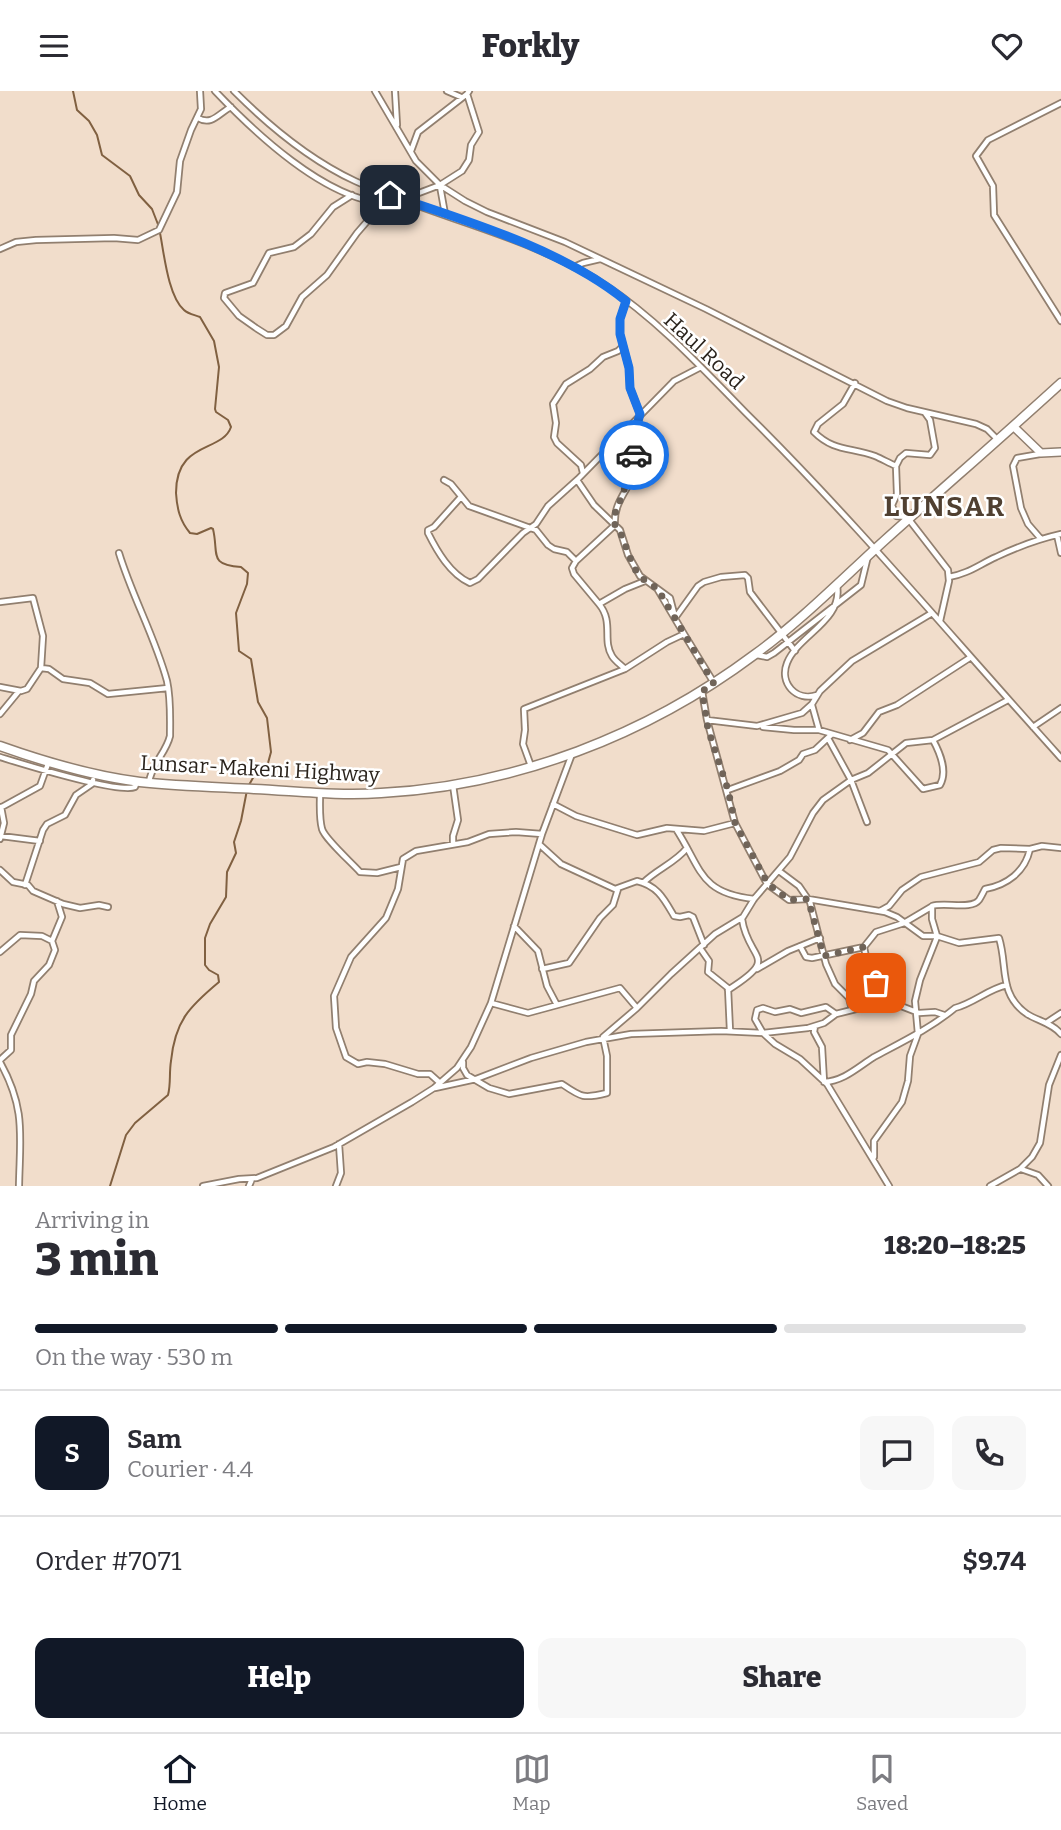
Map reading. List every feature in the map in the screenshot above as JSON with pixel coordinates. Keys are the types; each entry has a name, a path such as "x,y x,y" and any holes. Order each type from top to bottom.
{"main road":[{"name":"Lunsar-Makeni Highway","path":"0,746 93,777 320,793 383,793 453,784 572,754 631,730 714,684 756,654 837,585 1061,383"}],"street":[{"path":"0,249 16,242 36,240 138,240 159,230 177,192 180,161 201,109 201,91"},
{"path":"215,91 254,130 310,172 337,190 383,204"},
{"name":"Haul Road","path":"234,91 289,140 336,171 390,195 509,237 574,267 626,301 701,367 879,546 932,613 1061,758"},
{"path":"375,91 416,161 440,185 486,212 546,233 887,401 987,429 998,440"},
{"path":"395,91 397,128"},
{"path":"447,91 461,97"},
{"path":"402,199 440,185 463,171 469,160 471,145 479,133 468,92 418,132 411,152"},
{"path":"1061,103 988,140 976,156 993,186 994,215 1061,321"},
{"path":"198,118 209,121 231,107"},
{"path":"440,185 445,213"},
{"path":"352,195 332,208 311,234 294,247 269,253 253,283 225,293 224,298 239,316 267,335 274,335 286,325 302,297 327,275 357,233 390,195"},
{"path":"574,267 600,259"},
{"path":"615,525 614,515 620,497 637,466 633,439 639,417 622,347 620,319 626,301"},
{"path":"583,474 581,464 557,443 554,437 556,423 553,404 566,384 603,357 618,352 622,347"},
{"path":"460,498 428,533 437,551 451,568 470,583 478,579 536,524 548,506 674,381 701,367"},
{"path":"855,383 843,404 818,424 814,432 835,447 875,456 896,466"},
{"path":"925,412 935,444 932,454 906,453 900,458 896,466 897,495 893,501 893,510 896,516 909,519 945,565 949,577 940,622"},
{"path":"931,426 945,417"},
{"path":"1014,427 1041,453"},
{"path":"1041,539 1024,517 1013,466 1017,458 1061,452"},
{"path":"577,480 594,505 621,534 634,568 645,581 670,598 675,618 714,684"},
{"path":"444,481 451,484 460,498 474,509 538,532 554,549 566,551 576,561"},
{"path":"615,525 576,561 572,568 608,619 609,648 625,669"},
{"path":"949,577 964,574 995,557 1059,534 1061,552"},
{"path":"118,552 168,688 170,736 153,765 149,783"},
{"path":"756,654 766,657 861,585 868,556"},
{"path":"675,618 687,605 698,586 704,582 721,577 746,575 750,592 796,651"},
{"path":"599,604 645,581"},
{"path":"817,695 801,697 792,689 786,667 796,651 832,609 837,585"},
{"path":"0,602 33,598 43,636 41,668 31,686 24,691 0,687"},
{"path":"757,726 790,718 807,710 817,695 852,661 915,626 932,613"},
{"path":"531,766 523,744 526,730 524,709 625,669 684,634"},
{"path":"849,740 863,733 879,712 897,705 971,657"},
{"path":"41,668 49,669 63,679 90,683 108,694 168,688"},
{"path":"0,714 19,691"},
{"path":"702,691 708,729 728,790 735,823 768,884 789,900 808,899 879,911 897,917 923,936 937,936 959,943 999,938 1012,999 1030,1016 1061,1034"},
{"path":"463,1061 464,1072 489,1088 509,1094 562,1084 577,1095 589,1098 607,1093 607,1056 603,1039 607,1031 638,1008 716,934 742,918 754,899 790,857 813,813 823,800 868,773 911,741 933,740 1008,700"},
{"path":"812,704 818,730"},
{"path":"1034,727 1061,708"},
{"path":"707,720 794,730 818,730 830,738 883,748 892,753 923,789 936,787 943,781 944,769 933,740"},
{"path":"728,790 780,771 830,738"},
{"path":"830,738 867,822"},
{"path":"202,1186 263,1176 339,1144 434,1088 463,1061 491,1003 542,834 572,754"},
{"path":"0,757 46,771 93,777"},
{"path":"40,841 1,838 4,823 1,808 40,786 49,761"},
{"path":"24,885 47,824 65,815 76,795 93,777"},
{"path":"453,784 458,820 453,845"},
{"path":"320,793 321,825 326,838 347,856 360,872 377,873 401,866"},
{"path":"553,804 576,816 631,835 667,828 704,831 735,823"},
{"path":"675,828 698,870 715,887 726,895 754,899"},
{"path":"440,1083 430,1074 422,1075 385,1064 358,1064 346,1057 336,1028 334,996 341,977 358,949 386,918 398,888 403,859 410,853 499,833 542,834"},
{"path":"539,844 561,864 618,889"},
{"path":"879,911 889,906 910,883 921,877 979,862 993,850 1042,846 1061,848"},
{"path":"643,883 658,869 678,859 687,848"},
{"path":"800,946 806,957 864,947 876,932 904,923 932,906 947,903 974,904 979,901 985,889 1010,881 1027,863 1030,849"},
{"path":"0,870 13,882 57,901 80,908 94,905 108,907"},
{"path":"779,871 799,886 808,899 833,981 849,998 852,1010"},
{"path":"542,969 569,963 600,918 613,905 618,889 632,882 643,883 656,888 663,895 674,916 693,917 709,961 708,972 728,990 730,1031"},
{"path":"19,1186 20,1114 14,1089 0,1061 11,1050 11,1035 31,994 35,977 49,965 55,950 52,941 62,917 57,901"},
{"path":"874,1160 874,1141 902,1103 908,1081 910,1056 918,1034 915,1001 937,936 932,919 932,906"},
{"path":"742,918 745,931 759,956 756,969"},
{"path":"514,926 538,951 547,986 557,1005"},
{"path":"0,952 20,935 42,936 52,941"},
{"path":"728,990 748,978 756,969 820,938"},
{"path":"864,947 870,977 876,983 883,1007"},
{"path":"824,1082 844,1077 918,1034 944,1015 995,988 1007,985"},
{"path":"491,1003 528,1013 622,988 638,1008"},
{"path":"434,1088 476,1080 531,1058 603,1039 639,1033 763,1033 815,1026 836,1014 883,1007 901,1006 916,1012 944,1015"},
{"path":"836,1014 826,1007 801,1013 790,1009 775,1012 760,1008 755,1013 755,1019 763,1033 800,1059 824,1082 889,1186"},
{"path":"1046,1023 1061,1013"},
{"path":"815,1026 814,1032 822,1047 824,1082"},
{"path":"990,1186 1030,1161 1040,1143 1047,1093 1061,1055"},
{"path":"336,1186 341,1173 339,1144"},
{"path":"1020,1169 1038,1175 1048,1186"},
{"path":"249,1186 252,1179"}],"waterway":[{"path":"73,91 77,110 89,121 97,135 102,155 130,176 139,195 152,209 159,227"},
{"path":"160,233 174,295 184,310 200,317 214,341 219,367 215,409 228,420 231,427 219,441 200,450 183,464 176,493 180,515 190,533 197,534 213,529 219,561 241,567 248,573 247,584 236,613 239,651 251,659 258,702 267,718 271,752 268,763 249,785"},
{"path":"110,1186 126,1135 135,1123 168,1095 173,1047 180,1025 199,999 219,982 218,975 205,965 205,938 226,897 227,872 236,853 234,842 247,790"}],"way so far":[{"path":"634,455 637,466 620,497 614,515 615,525 634,568 645,581 657,588 714,684 702,691 708,729 728,790 735,823 768,884 789,900 808,899 824,956 864,947 870,977 876,983"}],"district":[{"name":"LUNSAR","path":"945,506"}],"route":[{"path":"390,195 509,237 574,267 626,301 620,319 620,334 629,368 630,388 640,414 633,439 634,455"}]}
